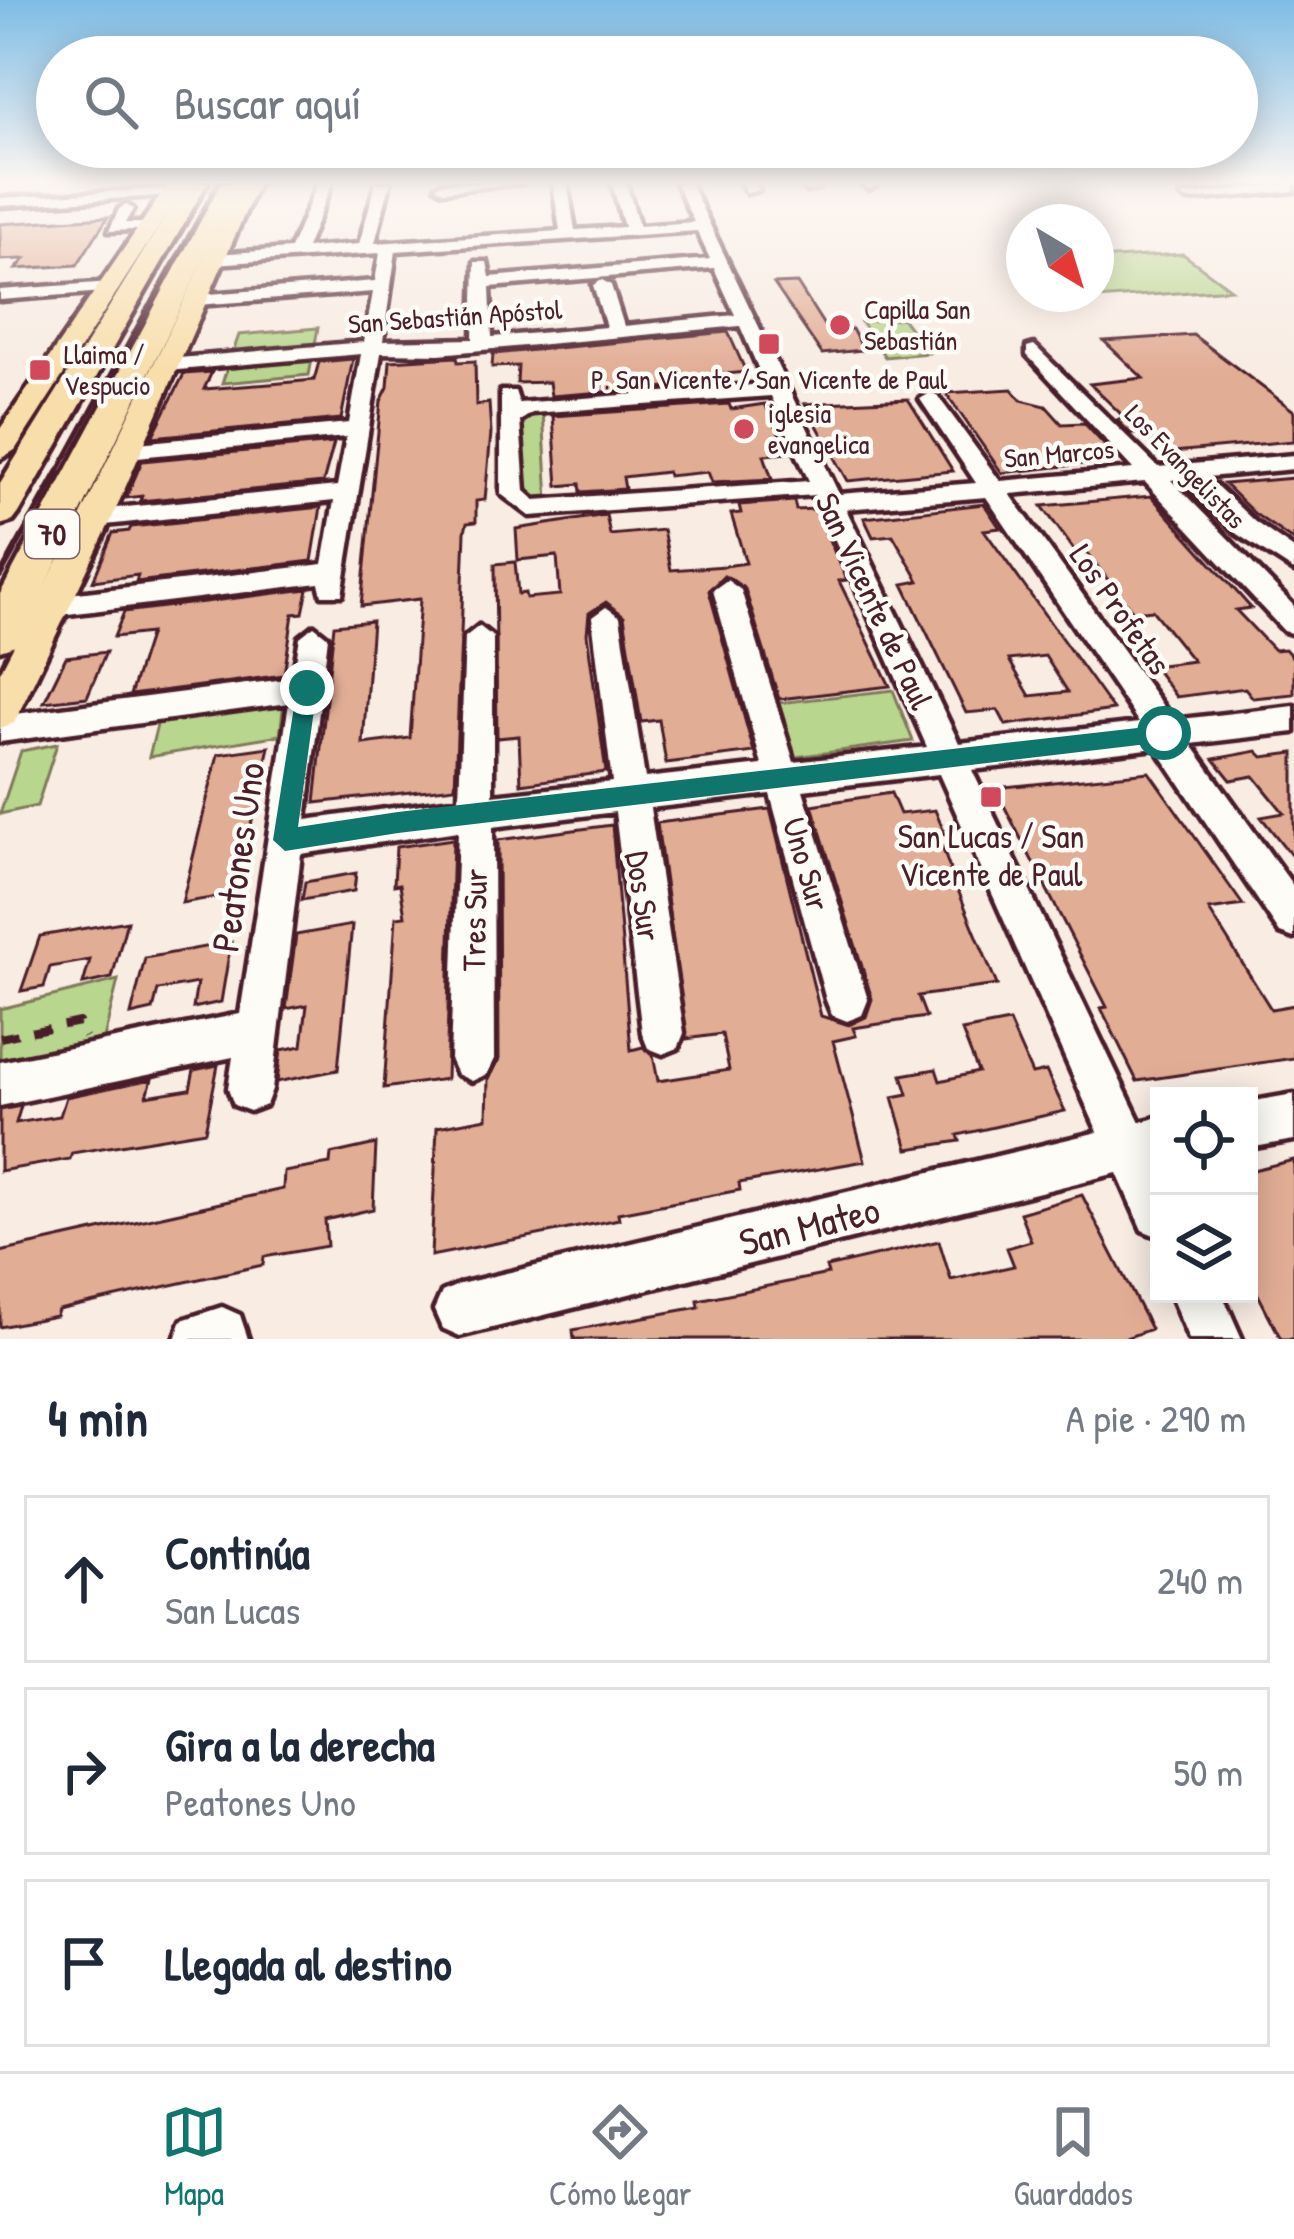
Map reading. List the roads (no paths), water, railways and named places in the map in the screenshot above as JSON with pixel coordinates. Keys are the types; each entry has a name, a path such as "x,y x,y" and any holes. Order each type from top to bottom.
{"highway":[{"name":"70","path":"0,513 95,354 149,245"},
{"name":"70","path":"0,634 116,442 203,245"},
{"path":"1,453 95,354"},
{"path":"88,533 116,442"}],"main road":[{"path":"1,453 140,245"},
{"path":"116,442 167,364 220,245"},
{"path":"0,711 88,533"}],"street":[{"path":"296,254 299,245"},
{"path":"214,259 413,245"},
{"path":"480,245 483,344"},
{"name":"San Vicente de Paul","path":"711,245 950,760 1143,1143 1155,1195"},
{"path":"52,606 333,580 382,286 377,248"},
{"path":"481,283 720,263"},
{"path":"602,285 616,332"},
{"path":"196,300 382,286"},
{"path":"0,295 112,287"},
{"name":"San Sebastián Apóstol","path":"167,364 372,347 483,344 745,320"},
{"name":"Los Evangelistas","path":"1034,351 1294,624"},
{"name":"San Marcos","path":"776,389 509,406 513,494 522,505 543,509 993,489 1294,461"},
{"name":"Los Profetas","path":"930,399 1294,919"},
{"path":"116,442 358,429"},
{"path":"1187,472 1246,528 1294,562"},
{"path":"88,533 348,492"},
{"path":"1206,531 1246,528"},
{"name":"Uno Sur","path":"727,590 847,1000"},
{"name":"Dos Sur","path":"606,617 663,1033"},
{"name":"Peatones Uno","path":"250,1089 314,637"},
{"name":"Tres Sur","path":"472,1059 479,637"},
{"path":"0,729 307,688"},
{"path":"285,840 476,813 1294,719"},
{"path":"0,1084 258,1031"},
{"path":"1258,1123 1294,1117"},
{"name":"San Mateo","path":"460,1310 1143,1143"},
{"path":"1200,1303 1216,1339"},
{"path":"201,1339 222,1333 221,1339"}],"railway":[{"path":"147,310 183,245"},
{"path":"56,475 148,307"},
{"path":"0,576 58,472"}],"place":[{"name":"Capilla San Sebastián","path":"840,325"},
{"name":"P. San Vicente / San Vicente de Paul","path":"769,344"},
{"name":"Llaima / Vespucio","path":"40,370"},
{"name":"iglesia evangelica","path":"744,429"},
{"name":"San Lucas / San Vicente de Paul","path":"991,797"}]}
